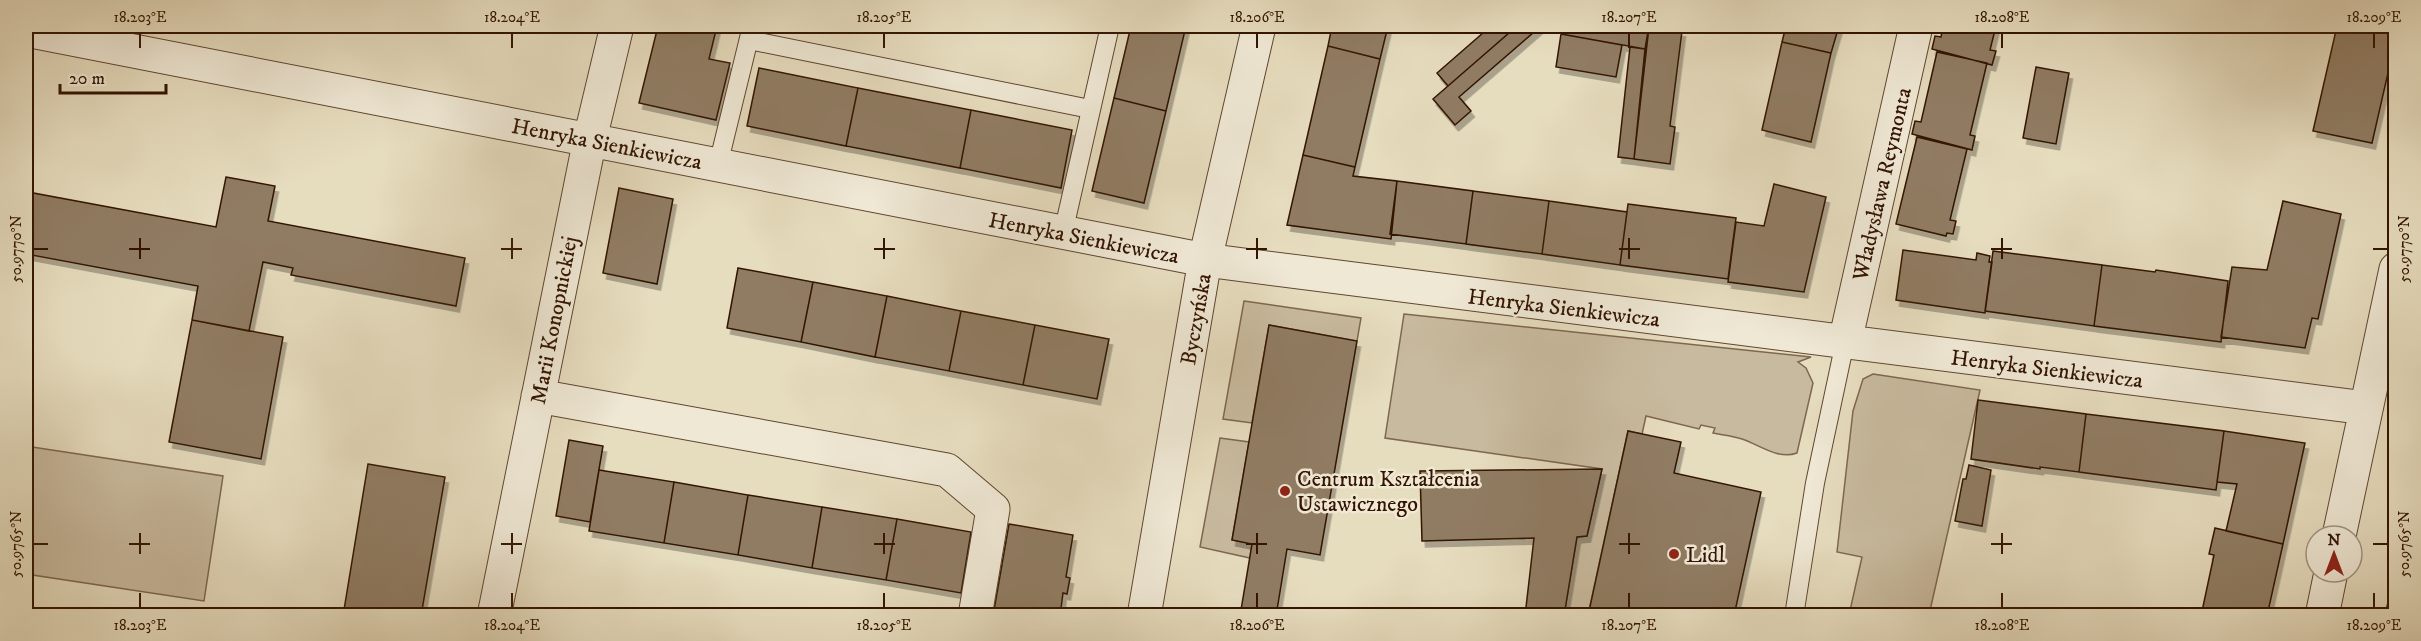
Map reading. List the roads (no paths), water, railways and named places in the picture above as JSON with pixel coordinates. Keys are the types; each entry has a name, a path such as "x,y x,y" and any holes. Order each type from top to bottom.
{"street":[{"name":"Marii Konopnickiej","path":"498,615 538,396 590,140 617,26"},
{"name":"Byczyńska","path":"1144,615 1205,260 1259,26"},
{"name":"Władysława Reymonta","path":"1845,342 1916,26"},
{"name":"Henryka Sienkiewicza","path":"26,30 1205,260 2366,408"},
{"path":"2342,524 2396,268"},
{"path":"538,396 947,470 993,509 975,615"},
{"path":"2322,615 2328,584"}],"lane":[{"path":"1062,233 1110,26"},
{"path":"718,165 751,33 1090,109"},
{"path":"1794,615 1815,483 1845,342"}],"place":[{"name":"Centrum Kształcenia Ustawicznego","path":"1285,491"},
{"name":"Lidl","path":"1674,554"}]}
